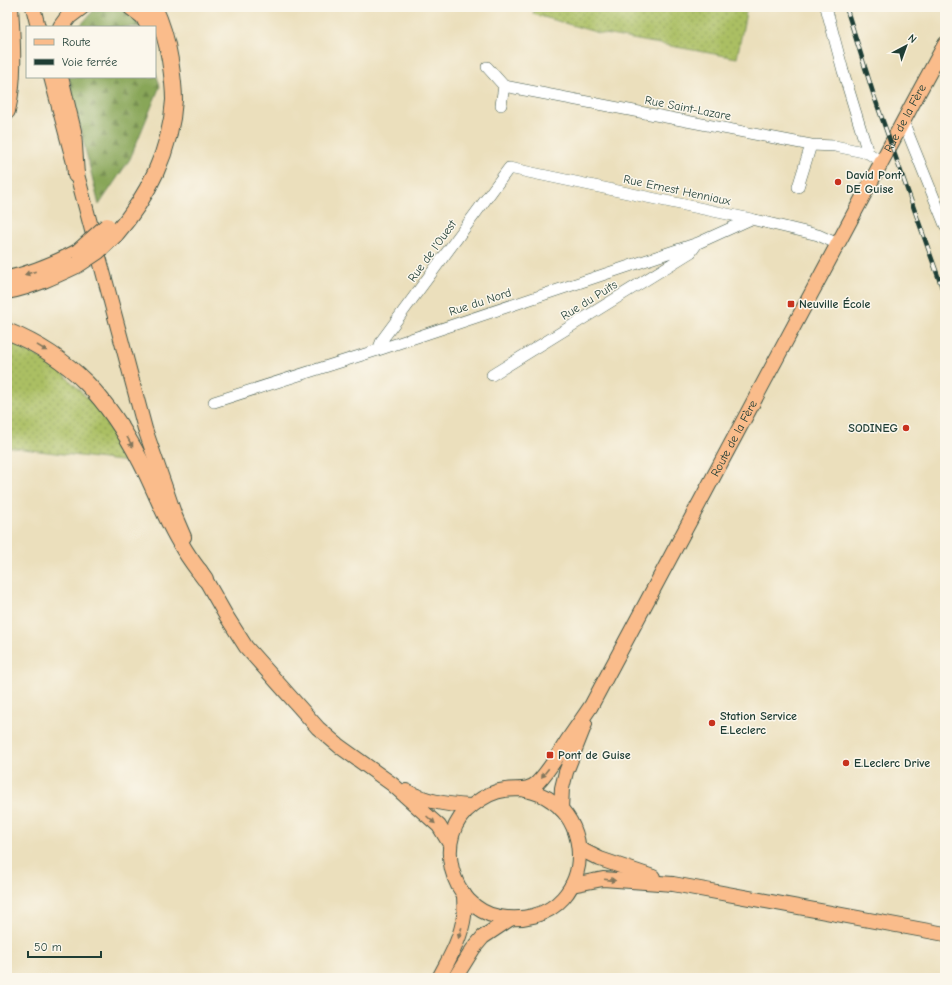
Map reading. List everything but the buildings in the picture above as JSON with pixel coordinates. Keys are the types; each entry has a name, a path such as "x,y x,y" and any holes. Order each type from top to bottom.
{"highway":[{"path":"7,111 10,96 12,69 10,7"},
{"path":"62,26 69,16 81,7"},
{"path":"131,7 142,16 148,26"},
{"path":"7,291 29,286 47,279 77,259 111,231 139,205 150,186 159,167 170,128 174,99 172,76 164,32 154,7"},
{"path":"111,231 145,172 155,140 162,107 163,89 161,65 156,46"},
{"path":"60,78 73,131 76,175"},
{"path":"7,279 77,259"},
{"path":"7,331 24,338 56,357 80,377 105,404 128,438 181,544 205,580"}],"main road":[{"path":"33,7 38,26"},
{"name":"Rue de la Fère","path":"880,166 945,44"},
{"path":"50,78 145,429 176,516 205,580 224,614 246,646 313,722 338,746 392,784 439,826 450,844"},
{"name":"Route de la Fère","path":"525,790 536,784 554,761 591,706 880,166"},
{"name":"Route de la Fère","path":"561,809 562,788 566,772 591,706"},
{"path":"392,784 424,799 449,805 471,806"},
{"path":"525,790 544,796 561,809 571,822 577,835 580,849 579,862 577,874 572,885 563,897 552,907 539,914 525,918 510,919 484,911 473,904 464,894 457,883 452,870 450,844 457,823 471,806 487,795 499,791 525,790"},
{"path":"580,849 600,859 673,884"},
{"path":"572,885 603,879 673,884 945,934"},
{"path":"439,978 454,949 460,933 464,916 464,894"},
{"path":"455,978 473,949 483,937 510,919"}],"street":[{"path":"826,7 843,71 868,153 880,166"},
{"path":"487,67 504,86 501,105"},
{"name":"Rue Saint-Lazare","path":"504,86 811,145 835,146 868,153"},
{"path":"903,121 945,225"},
{"path":"798,187 811,145"},
{"name":"Rue Ernest Henniaux","path":"509,168 751,219 818,235 838,244"},
{"name":"Rue de l'Ouest","path":"378,350 382,340 509,168"},
{"name":"Rue du Nord","path":"214,402 378,350 698,242 751,219"},
{"name":"Rue du Puits","path":"492,376 691,252 698,242"}],"green space":[{"path":"123,7 142,26 80,26 93,11"},
{"path":"535,7 747,7 737,58 599,33 533,14"},
{"path":"156,73 160,86 130,159 99,205 69,78 156,78"},
{"path":"7,341 54,364 101,412 128,462 7,447"}],"railway":[{"path":"846,7 874,96 945,296"}],"place":[{"name":"David Pont DE Guise","path":"838,182"},
{"name":"Neuville École","path":"791,304"},
{"name":"SODINEG","path":"906,428"},
{"name":"Station Service E.Leclerc","path":"712,723"},
{"name":"Pont de Guise","path":"550,755"},
{"name":"E.Leclerc Drive","path":"846,763"}]}
